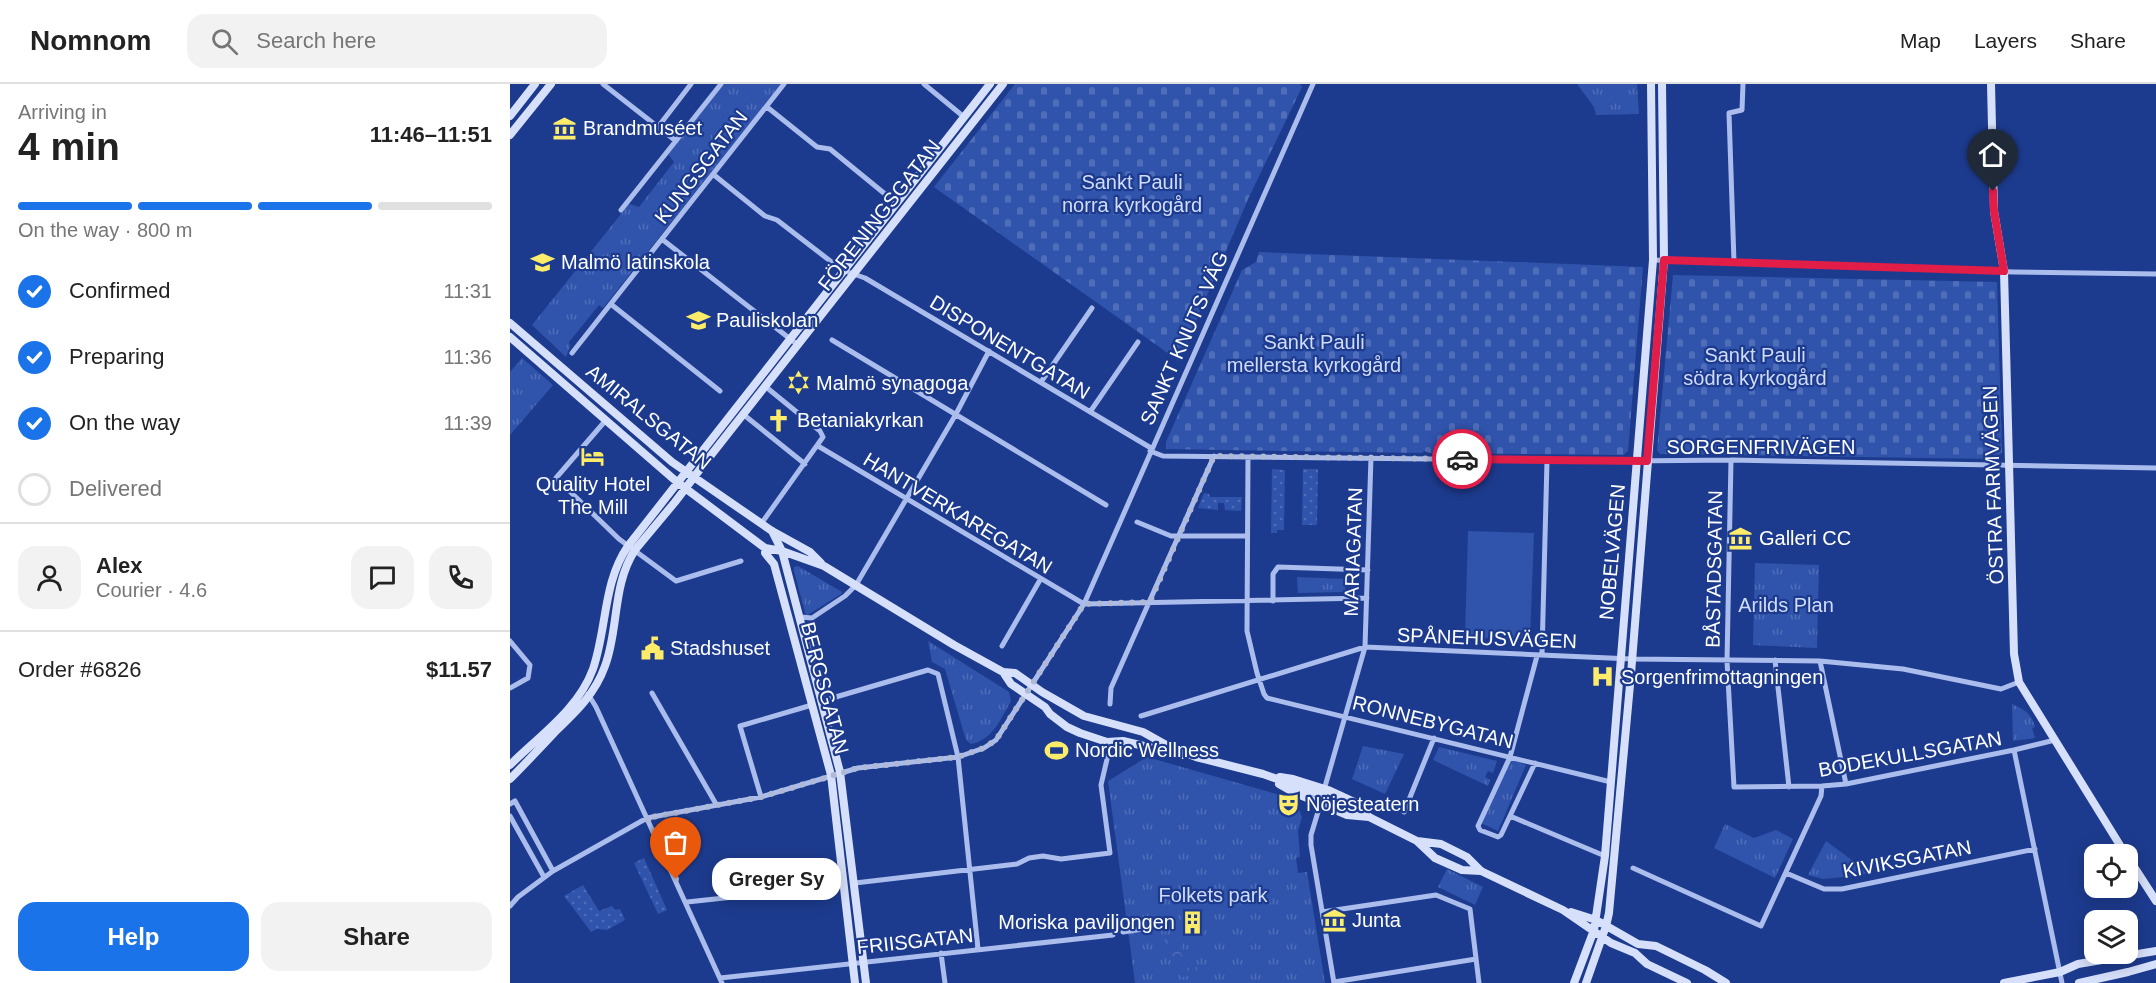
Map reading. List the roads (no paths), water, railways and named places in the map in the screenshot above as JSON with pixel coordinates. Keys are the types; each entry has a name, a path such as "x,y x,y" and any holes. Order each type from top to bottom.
{"main road":[{"path":"510,116 535,84"},
{"path":"510,135 550,84"},
{"name":"FÖRENINGSGATAN","path":"510,765 552,727 583,688 593,668 612,581 628,546 990,84"},
{"name":"FÖRENINGSGATAN","path":"510,779 590,696 606,664 621,583 635,550 686,489 1003,84"},
{"name":"NOBELVÄGEN","path":"1574,983 1594,930 1605,856 1653,260 1651,84"},
{"name":"NOBELVÄGEN","path":"1586,983 1606,926 1632,659 1664,260 1662,84"},
{"name":"ÖSTRA FARMVÄGEN","path":"1991,84 1994,211 2004,271 2014,654 2019,682 2120,844"},
{"name":"AMIRALSGATAN","path":"510,323 672,462 761,524 810,552 824,566"},
{"name":"AMIRALSGATAN","path":"510,337 677,482 765,548 782,551 824,566 1003,672 1011,684 1046,707 1050,714 1067,727 1095,739 1111,742 1123,741 1168,753 1293,779 1323,796 1347,815 1369,817"},
{"path":"772,531 782,551"},
{"name":"BERGSGATAN","path":"765,548 765,553 774,564 831,775 855,983"},
{"name":"BERGSGATAN","path":"782,551 840,772 866,983"},
{"name":"AMIRALSGATAN","path":"1003,672 1015,673 1084,716 1143,732 1168,746 1196,757"},
{"name":"AMIRALSGATAN","path":"1263,774 1293,792 1354,802 1369,817 1417,841 1435,858 1462,870 1481,871"},
{"name":"AMIRALSGATAN","path":"1417,841 1441,844 1467,857 1481,871 1563,910 1611,943 1635,953 1647,964 1687,983"},
{"name":"ÖSTRA FARMVÄGEN","path":"2138,872 2155,897"},
{"name":"AMIRALSGATAN","path":"1563,910 1596,920 1638,944 1656,946 1706,970 1723,982"},
{"path":"2004,983 2060,972 2074,965 2156,951"},
{"path":"2079,983 2156,964"}],"street":[{"path":"603,84 676,141"},
{"path":"658,127 691,84"},
{"name":"KUNGSGATAN","path":"621,210 721,84"},
{"name":"KUNGSGATAN","path":"572,353 714,176 784,84"},
{"path":"924,84 964,117"},
{"name":"SANKT KNUTS VÄG","path":"510,906 518,897 553,871 647,818 761,797 858,768 958,757 984,748 996,740 1084,604 1313,84"},
{"path":"1734,262 1729,113 1742,110 1743,84"},
{"path":"767,107 817,147 830,149 896,203"},
{"path":"714,176 765,216 777,220 842,270"},
{"path":"663,240 798,345"},
{"path":"1653,260 2156,274"},
{"name":"DISPONENTGATAN","path":"842,270 853,273 989,351 1151,449"},
{"path":"612,305 720,391"},
{"path":"1041,382 1092,308"},
{"path":"832,340 1106,505"},
{"path":"1090,412 1138,342"},
{"path":"800,617 812,618 845,596 856,585 956,414 989,351"},
{"path":"761,524 823,437 820,431 766,387"},
{"path":"744,415 805,464"},
{"name":"AMIRALSGATAN","path":"606,420 556,478 628,546"},
{"name":"HANTVERKAREGATAN","path":"818,446 1040,580 1084,604"},
{"name":"SORGENFRIVÄGEN","path":"1151,449 1163,456 1547,461 1731,460 2156,468"},
{"path":"1110,704 1111,688 1212,470 1214,456"},
{"path":"1248,457 1248,638 1259,680"},
{"name":"MARIAGATAN","path":"1334,982 1311,835 1365,647 1371,457"},
{"name":"BÅSTADSGATAN","path":"1731,460 1727,661 1734,787"},
{"path":"1535,763 1501,835 1498,837 1480,830 1478,826 1510,756 1540,655 1547,461"},
{"path":"1137,522 1171,536 1247,536"},
{"path":"628,546 676,581 741,561"},
{"path":"1273,601 1273,574 1278,567 1368,570"},
{"path":"1002,646 1040,580"},
{"path":"1084,604 1367,598"},
{"path":"510,641 530,665 528,678 510,688"},
{"name":"SPÅNEHUSVÄGEN","path":"1141,716 1365,647 1632,659 1820,661 1903,669 2001,689 2019,682"},
{"path":"1775,660 1790,787"},
{"path":"1820,661 1846,784"},
{"path":"822,701 928,670 938,674 958,757 978,949"},
{"name":"RONNEBYGATAN","path":"1259,680 1267,698 1611,782"},
{"path":"583,688 590,696 721,980"},
{"path":"652,693 716,804"},
{"path":"761,797 740,726 812,705"},
{"path":"1404,812 1434,738"},
{"name":"BODEKULLSGATAN","path":"1734,787 1846,784 2055,740"},
{"path":"855,883 1017,864 1029,858 1043,856 1061,859 1110,853 1101,785 1111,742"},
{"path":"2014,750 2062,983"},
{"path":"1633,868 1761,926 1821,796 1822,786"},
{"path":"510,804 515,801 553,871"},
{"path":"510,816 544,877"},
{"path":"1510,816 1605,856"},
{"name":"KIVIKSGATAN","path":"1786,873 1824,889 1842,889 2035,849"},
{"path":"687,902 844,885"},
{"path":"1322,912 1436,896 1470,909 1479,983"},
{"path":"1123,932 1149,928"},
{"name":"FRIISGATAN","path":"721,980 1113,934"},
{"path":"941,953 945,983"},
{"path":"1334,982 1476,959"}],"place":[{"name":"Brandmuséet","path":"565,128"},
{"name":"Malmö latinskola","path":"543,262"},
{"name":"Pauliskolan","path":"698,320"},
{"name":"Malmö synagoga","path":"798,383"},
{"name":"Betaniakyrkan","path":"779,420"},
{"name":"Quality Hotel The Mill","path":"593,456"},
{"name":"Galleri CC","path":"1741,538"},
{"name":"Stadshuset","path":"652,648"},
{"name":"Sorgenfrimottagningen","path":"1603,677"},
{"name":"Nordic Wellness","path":"1057,750"},
{"name":"Nöjesteatern","path":"1288,804"},
{"name":"Greger Sy","path":"676,879"},
{"name":"Junta","path":"1334,920"},
{"name":"Moriska paviljongen","path":"1193,922"}],"park label":[{"name":"Sankt Pauli norra kyrkogård","path":"1132,194"},
{"name":"Sankt Pauli mellersta kyrkogård","path":"1314,354"},
{"name":"Sankt Pauli södra kyrkogård","path":"1755,366"},
{"name":"Arilds Plan","path":"1786,605"},
{"name":"Folkets park","path":"1213,895"}]}
